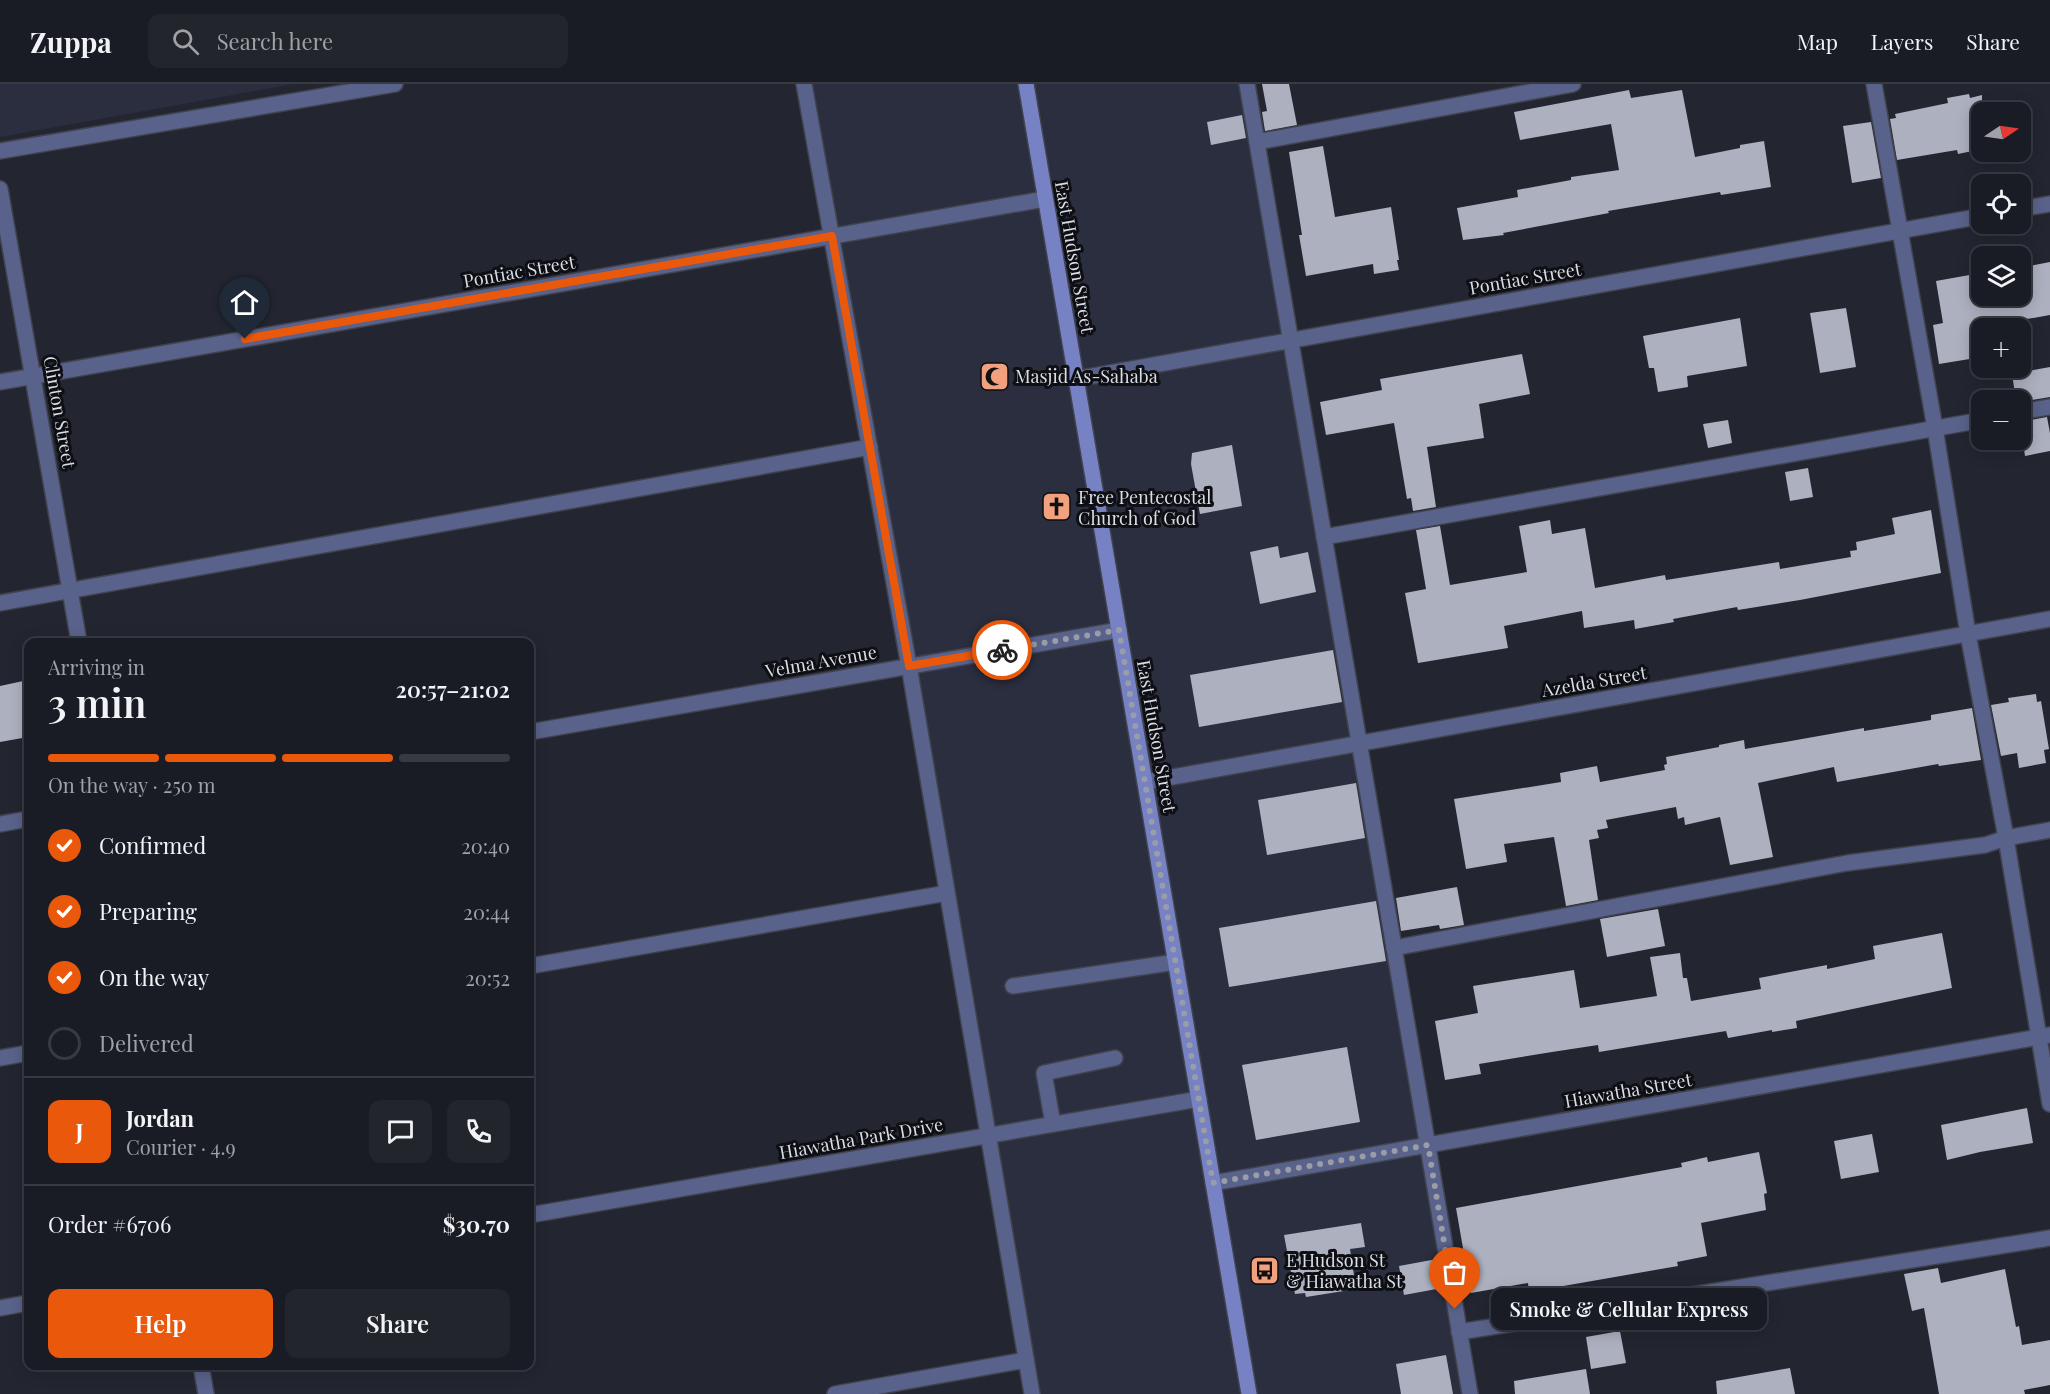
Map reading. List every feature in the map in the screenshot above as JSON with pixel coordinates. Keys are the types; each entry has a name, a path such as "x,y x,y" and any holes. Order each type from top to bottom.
{"main road":[{"name":"East Hudson Street","path":"1026,84 1249,1394"}],"street":[{"path":"0,151 395,84"},
{"path":"804,84 909,666 1032,1394"},
{"path":"1247,84 1470,1394"},
{"path":"1257,142 1574,84"},
{"path":"1874,84 1935,428 1968,634 2044,1036 2050,1104"},
{"name":"Clinton Street","path":"0,189 78,638"},
{"name":"Pontiac Street","path":"0,382 1045,199"},
{"path":"2031,207 2050,204"},
{"name":"Pontiac Street","path":"1076,379 1971,218"},
{"path":"2031,410 2050,407"},
{"path":"1324,537 1971,422"},
{"path":"0,603 870,447"},
{"name":"Azelda Street","path":"1145,782 2050,619"},
{"name":"Velma Avenue","path":"534,731 1119,630"},
{"path":"0,824 24,820"},
{"path":"1394,948 1847,863 1985,845 2006,838 2050,830"},
{"path":"534,965 947,893"},
{"path":"1013,986 1176,962"},
{"name":"Hiawatha Street","path":"1213,1183 2044,1036"},
{"path":"0,1058 24,1054"},
{"path":"1053,1124 1044,1073 1115,1058"},
{"name":"Hiawatha Park Drive","path":"534,1214 1199,1099"},
{"path":"1459,1332 2050,1238"},
{"path":"0,1308 24,1304"},
{"path":"835,1394 1026,1360"},
{"path":"202,1370 206,1394"}],"shaded area":[{"path":"0,84 293,84 0,137"},
{"path":"800,84 1254,84 1471,1394 1031,1394"}],"building":[{"path":"1262,84 1289,84 1297,125 1265,131 1262,112 1267,111"},
{"path":"1629,90 1631,98 1682,90 1695,157 1764,141 1771,187 1721,195 1720,192 1608,211 1609,213 1503,233 1504,235 1463,240 1457,208 1518,197 1517,190 1571,180 1571,177 1619,170 1611,124 1520,140 1514,112"},
{"path":"1969,94 1970,98 1982,95 1982,102 1971,102 1971,151 1958,154 1957,150 1897,160 1890,119 1896,118 1895,114 1948,103 1947,98"},
{"path":"1242,115 1246,138 1211,145 1207,122"},
{"path":"1871,122 1881,178 1852,183 1843,126"},
{"path":"1323,146 1335,217 1391,207 1399,270 1374,274 1373,264 1306,276 1289,152"},
{"path":"2050,262 2050,315 2031,318 1971,318 1971,359 1939,364 1933,325 1943,323 1936,281 1971,275 1971,306 2031,306 2031,266"},
{"path":"1846,308 1856,367 1820,373 1810,313"},
{"path":"1740,318 1747,366 1687,376 1688,387 1658,392 1654,368 1649,368 1643,336"},
{"path":"1522,354 1530,394 1479,404 1484,438 1427,447 1436,507 1413,511 1411,498 1407,499 1394,423 1326,435 1320,402 1382,390 1380,379"},
{"path":"2050,367 2050,397 2031,400 2031,390 2014,390 2013,378 2031,378 2031,370"},
{"path":"2047,417 2050,451 2025,456 2024,450 2031,450 2031,420"},
{"path":"1728,420 1732,443 1708,448 1703,424"},
{"path":"1232,445 1242,506 1200,514 1191,464 1192,453"},
{"path":"1808,468 1813,497 1790,501 1785,472"},
{"path":"1931,510 1941,573 1800,600 1738,610 1737,607 1635,629 1634,620 1584,628 1582,611 1504,626 1508,648 1418,663 1405,593 1426,589 1416,530 1440,526 1450,585 1527,572 1519,526 1550,520 1552,534 1585,528 1595,588 1665,575 1666,580 1779,562 1780,569 1851,557 1850,551 1857,550 1856,542 1895,534 1892,518"},
{"path":"1278,546 1280,558 1308,552 1316,592 1260,604 1250,552"},
{"path":"1333,650 1342,702 1199,727 1190,675"},
{"path":"24,681 24,738 0,742 0,686"},
{"path":"2036,694 2037,702 2041,701 2049,749 2044,750 2046,763 2019,768 2017,753 2001,756 1991,705 2009,702 2008,698"},
{"path":"1972,708 1981,760 1939,766 1938,764 1837,782 1834,767 1758,783 1773,857 1730,865 1720,817 1685,825 1684,817 1678,819 1676,807 1606,820 1608,828 1597,830 1599,838 1589,840 1598,900 1566,906 1554,837 1504,844 1507,862 1466,869 1454,799 1561,782 1560,773 1597,766 1600,782 1665,770 1666,757 1744,740 1745,749 1864,728 1864,731 1931,720 1931,715"},
{"path":"1356,783 1365,838 1267,855 1258,800"},
{"path":"1457,887 1464,925 1440,929 1439,925 1401,931 1396,898"},
{"path":"1376,901 1386,961 1229,987 1219,928"},
{"path":"1658,909 1665,946 1607,957 1600,919"},
{"path":"1942,933 1952,988 1796,1021 1797,1028 1728,1038 1726,1031 1599,1052 1598,1045 1479,1064 1481,1074 1445,1080 1435,1021 1478,1013 1473,986 1574,970 1580,1008 1657,996 1650,957 1680,953 1683,978 1687,978 1691,1001 1761,989 1759,978 1827,965 1827,969 1875,959 1873,946"},
{"path":"1347,1047 1360,1122 1256,1140 1242,1065"},
{"path":"2027,1108 2033,1143 1947,1160 1941,1125"},
{"path":"1872,1134 1879,1172 1841,1179 1834,1141"},
{"path":"1759,1152 1767,1193 1764,1194 1766,1210 1701,1223 1707,1256 1677,1262 1678,1266 1529,1292 1528,1283 1471,1293 1469,1282 1461,1284 1456,1256 1464,1254 1456,1208 1682,1167 1681,1163 1707,1157 1708,1162"},
{"path":"1361,1223 1365,1247 1350,1249 1355,1282 1343,1283 1344,1291 1306,1297 1305,1293 1295,1294 1284,1235"},
{"path":"1437,1259 1442,1288 1404,1295 1399,1266"},
{"path":"1938,1268 1941,1283 2005,1269 2016,1327 2019,1326 2022,1345 2050,1340 2050,1385 2024,1390 2025,1394 1939,1394 1924,1308 1912,1311 1904,1274"},
{"path":"1620,1331 1626,1363 1591,1369 1586,1337"},
{"path":"1446,1355 1453,1394 1401,1394 1396,1364"},
{"path":"1790,1368 1795,1394 1717,1394 1716,1381"},
{"path":"1586,1369 1590,1394 1515,1394 1514,1381"}],"way so far":[{"path":"1002,650 1119,630 1213,1183 1428,1145 1455,1309"}],"place":[{"name":"Masjid As-Sahaba","path":"994,376"},
{"name":"Free Pentecostal Church of God","path":"1057,507"},
{"name":"E Hudson St & Hiawatha St","path":"1265,1270"},
{"name":"Smoke & Cellular Express","path":"1455,1309"}],"route":[{"path":"245,339 832,236 909,666 1002,650"}]}
